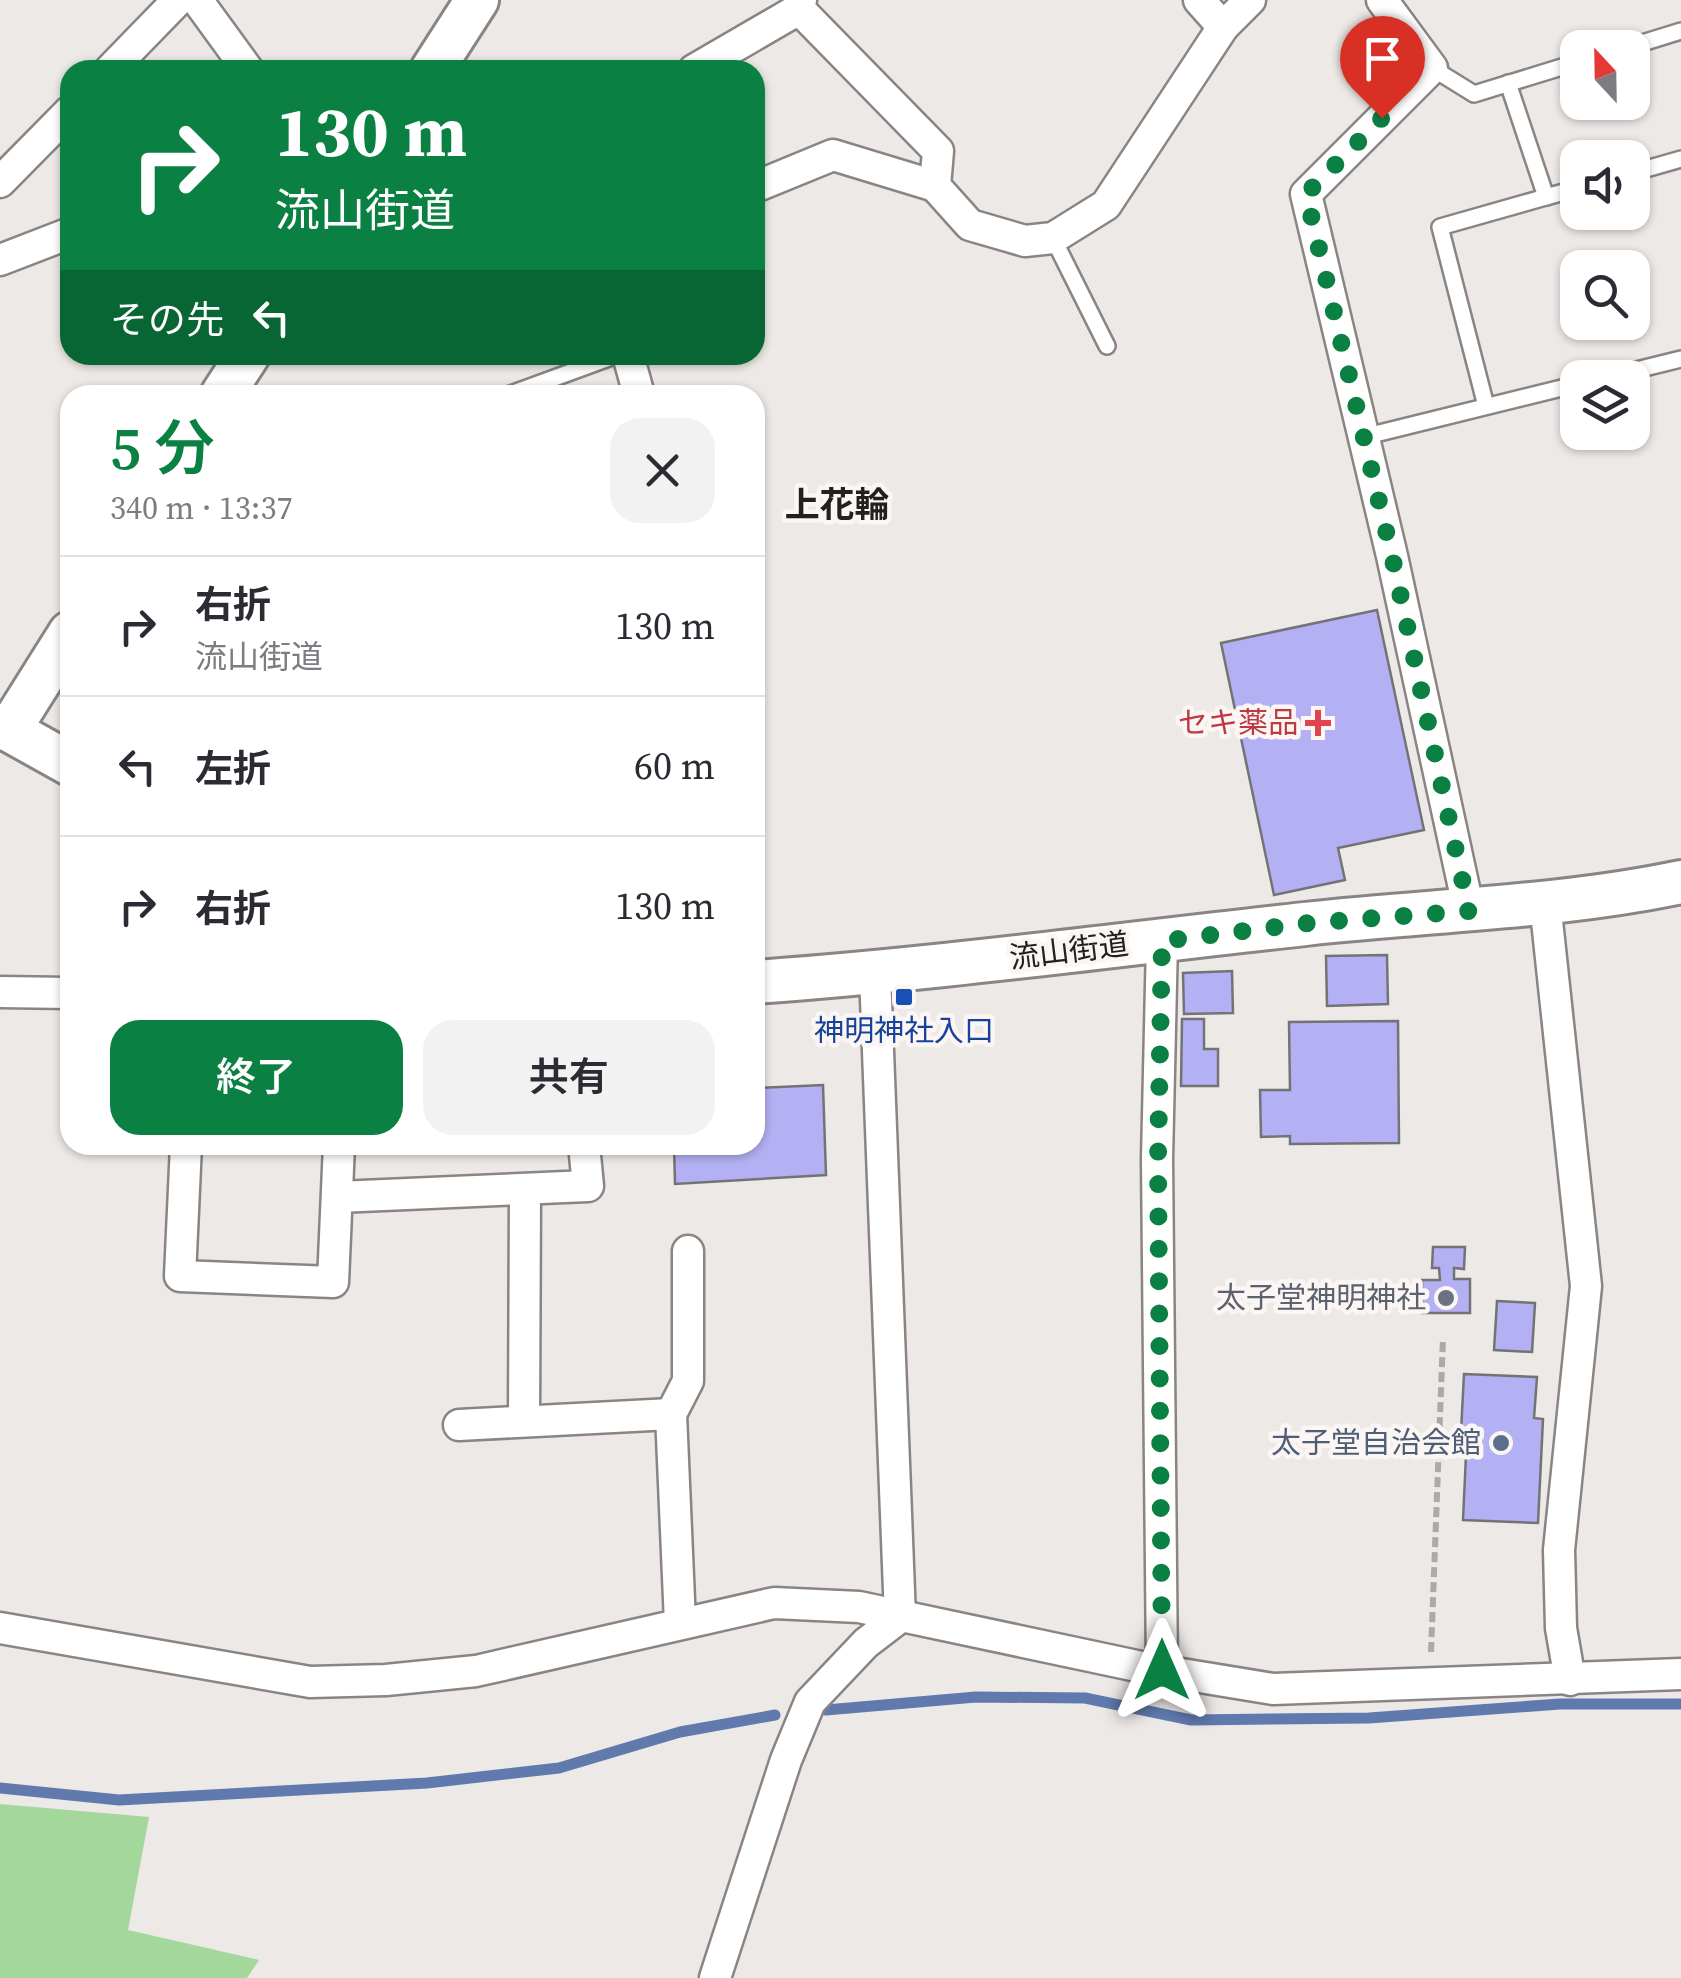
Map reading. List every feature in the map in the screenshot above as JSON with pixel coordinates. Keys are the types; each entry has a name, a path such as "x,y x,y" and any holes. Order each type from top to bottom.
{"street":[{"path":"120,60 178,0"},
{"path":"197,0 241,60"},
{"path":"438,60 477,0"},
{"path":"1199,0 1223,27"},
{"path":"765,183 832,156 935,186 970,225 1025,241 1053,238 1106,205 1223,27 1250,0"},
{"path":"1382,0 1432,68 1306,194 1469,911"},
{"path":"710,60 800,5 938,152 935,186"},
{"path":"0,182 60,120"},
{"path":"0,260 60,237"},
{"path":"60,648 4,728 60,759"},
{"name":"流山街道","path":"765,981 875,974 1309,923 1469,911 1681,882"},
{"path":"1546,902 1586,1286 1559,1550 1560,1628 1570,1680"},
{"path":"1162,941 1158,1159 1162,1670"},
{"path":"875,974 900,1617"},
{"path":"0,992 60,993"},
{"path":"186,1155 180,1276 334,1282 339,1155"},
{"path":"338,1198 588,1186 585,1155"},
{"path":"524,1422 525,1191"},
{"path":"680,1623 671,1414 688,1381 688,1251"},
{"path":"459,1425 671,1414"},
{"path":"0,1628 310,1682 386,1680 476,1671 774,1604 859,1607 1273,1689 1681,1674"},
{"path":"715,1978 786,1760 810,1702 866,1643 900,1617"}],"lane":[{"path":"1650,41 1681,31"},
{"path":"1432,68 1474,94 1560,67"},
{"path":"1508,82 1546,197"},
{"path":"1650,167 1681,159"},
{"path":"1486,406 1440,227 1560,193"},
{"path":"1053,238 1106,346"},
{"path":"1650,366 1681,358"},
{"path":"535,385 590,365"},
{"path":"1363,436 1560,388"}],"path":[{"path":"1432,1684 1443,1338"}],"green space":[{"path":"0,1804 149,1817 128,1930 259,1960 247,1978 0,1978"}],"building":[{"path":"1377,610 1424,830 1338,848 1345,880 1274,895 1221,643"},
{"path":"1387,955 1388,1004 1327,1006 1326,956"},
{"path":"1232,971 1233,1013 1184,1014 1183,973"},
{"path":"1182,1019 1204,1019 1204,1049 1218,1049 1218,1086 1181,1086"},
{"path":"1398,1021 1399,1143 1290,1144 1290,1136 1261,1137 1260,1090 1290,1090 1289,1022"},
{"path":"823,1085 826,1175 675,1184 674,1155 765,1155 765,1088"},
{"path":"1433,1247 1465,1247 1464,1269 1454,1268 1454,1279 1470,1279 1470,1313 1422,1313 1422,1280 1440,1280 1439,1268 1432,1268"},
{"path":"1497,1301 1535,1303 1532,1352 1494,1350"},
{"path":"1464,1374 1537,1377 1534,1418 1543,1419 1538,1523 1463,1520 1467,1433 1461,1432"}],"waterway":[{"path":"826,1710 976,1697 1085,1698 1191,1720 1369,1718 1560,1704 1681,1704"},
{"path":"0,1788 119,1800 427,1783 559,1768 680,1732 775,1715"}],"place":[{"name":"セキ薬品","path":"1318,723"},
{"name":"神明神社入口","path":"904,997"},
{"name":"太子堂神明神社","path":"1446,1298"},
{"name":"太子堂自治会館","path":"1501,1443"}],"district":[{"name":"上花輪","path":"837,505"}],"route":[{"path":"1162,1670 1158,1159 1162,941 1309,923 1469,911 1392,556 1306,194 1382,118"}]}
